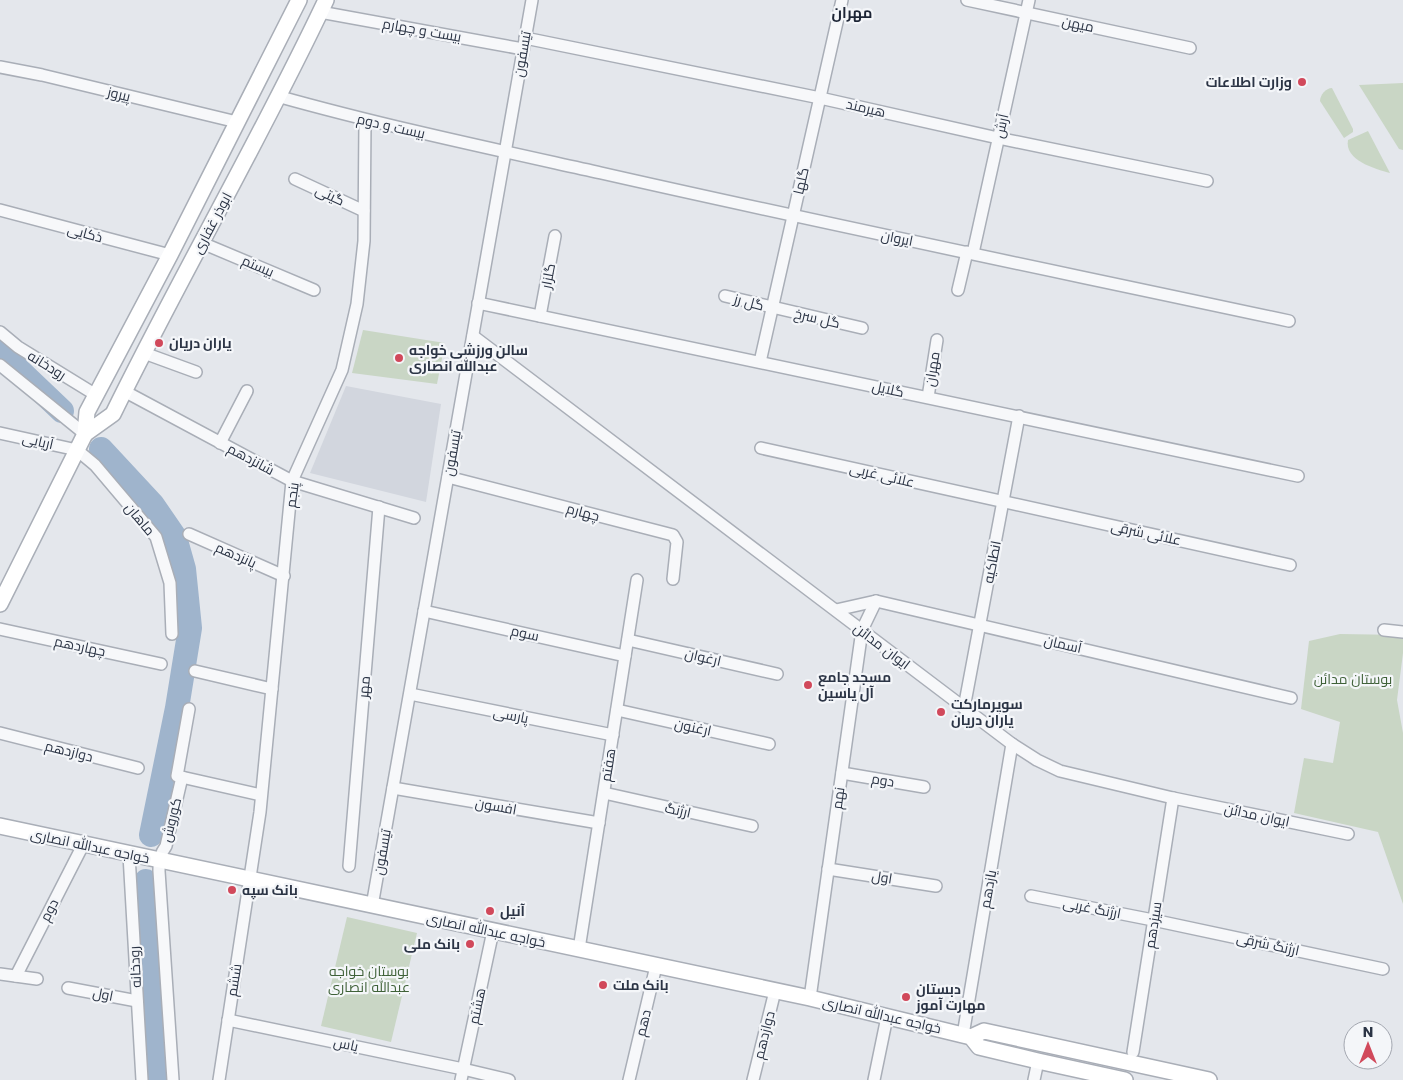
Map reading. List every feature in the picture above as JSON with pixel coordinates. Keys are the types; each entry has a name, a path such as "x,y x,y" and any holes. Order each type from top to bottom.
{"main road":[{"name":"ابوذر غفاری","path":"0,604 85,434 87,412 170,255 299,0"},
{"name":"ابوذر غفاری","path":"85,434 113,414 250,152 277,96 299,58 323,6"},
{"name":"خواجه عبدالله انصاری","path":"0,826 129,855 810,998 967,1036 984,1032 1209,1080"},
{"name":"خواجه عبدالله انصاری","path":"967,1036 979,1046 1125,1080"}],"street":[{"name":"تیسفون","path":"372,906 532,0"},
{"name":"گلها","path":"760,362 842,0"},
{"name":"میهن","path":"967,0 1190,48"},
{"name":"آرش","path":"958,290 970,252 998,138 1029,0"},
{"name":"بیست و چهارم","path":"323,6 524,43"},
{"name":"هیرمند","path":"524,43 820,98 998,138 1207,181"},
{"name":"پیروز","path":"0,67 51,77 237,122"},
{"name":"بیست و دوم","path":"277,96 365,120 505,152"},
{"name":"پنجم","path":"250,880 261,795 292,481 342,370 357,304 364,241 365,120"},
{"name":"ایروان","path":"505,152 793,216 970,252 1289,322"},
{"name":"گیتی","path":"295,179 364,211"},
{"name":"ذکایی","path":"0,210 170,255"},
{"name":"گلزار","path":"540,316 555,236"},
{"name":"بیستم","path":"202,243 314,290"},
{"name":"گل رز","path":"725,296 772,308"},
{"name":"گلایل","path":"478,303 1298,476"},
{"name":"گل سرخ","path":"772,308 862,328"},
{"name":"رودخانه","path":"0,332 18,347 96,395"},
{"name":"ایوان مدائن","path":"473,336 964,708 1037,760 1060,771 1174,798 1348,834"},
{"name":"مهران","path":"928,397 937,340"},
{"path":"144,353 196,372"},
{"name":"رودخانه","path":"0,365 85,434"},
{"name":"شانزدهم","path":"124,391 292,481 414,518"},
{"path":"220,443 247,391"},
{"name":"انطاکیه","path":"964,708 1019,416"},
{"name":"آریایی","path":"0,432 77,450"},
{"name":"علائی غربی","path":"762,448 1003,502"},
{"name":"ماهان","path":"77,450 95,466 156,537 170,583 172,634"},
{"name":"چهارم","path":"448,477 673,535 677,542 673,579"},
{"name":"علائی شرقی","path":"1003,502 1290,565"},
{"name":"مهر","path":"349,866 379,507"},
{"name":"پانزدهم","path":"189,534 284,576"},
{"name":"هفتم","path":"579,950 637,580"},
{"name":"آسمان","path":"836,610 876,601 1291,698"},
{"name":"نهم","path":"810,998 862,630 876,601"},
{"name":"سوم","path":"424,611 625,656"},
{"name":"چهاردهم","path":"0,629 160,664"},
{"path":"1384,630 1403,632"},
{"name":"ارغوان","path":"628,640 778,674"},
{"path":"195,671 272,689"},
{"name":"پارسی","path":"410,694 613,736"},
{"name":"کوروش","path":"159,861 161,852 166,846 189,710"},
{"name":"ارغنون","path":"617,710 769,744"},
{"name":"دوازدهم","path":"0,733 138,768"},
{"name":"یازدهم","path":"967,1036 1012,744"},
{"name":"دوم","path":"842,773 924,787"},
{"path":"179,776 261,795"},
{"name":"افسون","path":"393,788 599,823"},
{"name":"ارژنگ","path":"604,793 752,826"},
{"name":"سیزدهم","path":"1133,1052 1174,798"},
{"name":"دوم","path":"16,976 83,845"},
{"name":"رودخانه","path":"129,855 142,1080"},
{"path":"159,861 173,1080"},
{"name":"اول","path":"828,869 936,886"},
{"name":"ششم","path":"219,1080 250,880"},
{"name":"ارژنگ غربی","path":"1031,896 1153,920"},
{"name":"ارژنگ شرقی","path":"1153,920 1383,968"},
{"name":"هشتم","path":"462,1074 492,931"},
{"name":"دهم","path":"629,1080 656,966"},
{"path":"0,974 37,980"},
{"name":"اول","path":"68,988 137,1001"},
{"name":"دوازدهم","path":"753,1080 775,991"},
{"path":"874,1080 887,1018"},
{"name":"یاس","path":"228,1020 462,1074 509,1080"},
{"path":"1034,1080 1038,1061"}],"shaded area":[{"path":"346,386 441,404 426,502 310,473"}],"green space":[{"path":"1403,83 1403,150 1399,149 1359,85"},
{"path":"1332,88 1353,129 1353,132 1344,138 1320,101 1324,92"},
{"path":"1368,131 1390,173 1362,162 1351,153 1348,147 1348,140"},
{"name":"سالن ورزشی خواجه عبدالله انصاری","path":"363,330 445,343 437,384 352,373"},
{"name":"بوستان مدائن","path":"1340,634 1403,635 1403,653 1397,700 1403,733 1403,904 1378,832 1294,813 1304,758 1333,763 1340,722 1301,709 1309,641"},
{"name":"بوستان خواجه عبدالله انصاری","path":"347,917 417,933 391,1042 321,1026"}],"waterway":[{"path":"0,352 62,411"},
{"path":"101,449 153,505 175,537 184,569 190,628 177,708 151,835"},
{"path":"146,881 155,1080"}],"place":[{"name":"وزارت اطلاعات","path":"1302,82"},
{"name":"یاران دریان","path":"159,343"},
{"name":"سالن ورزشی خواجه عبدالله انصاری","path":"399,358"},
{"name":"مسجد جامع آل یاسین","path":"808,685"},
{"name":"سوپرمارکت یاران دریان","path":"941,712"},
{"name":"بانک سپه","path":"232,890"},
{"name":"آنیل","path":"490,911"},
{"name":"بانک ملی","path":"470,944"},
{"name":"بانک ملت","path":"603,985"},
{"name":"دبستان مهارت آموز","path":"906,997"}],"district":[{"name":"مهران","path":"852,13"}]}
